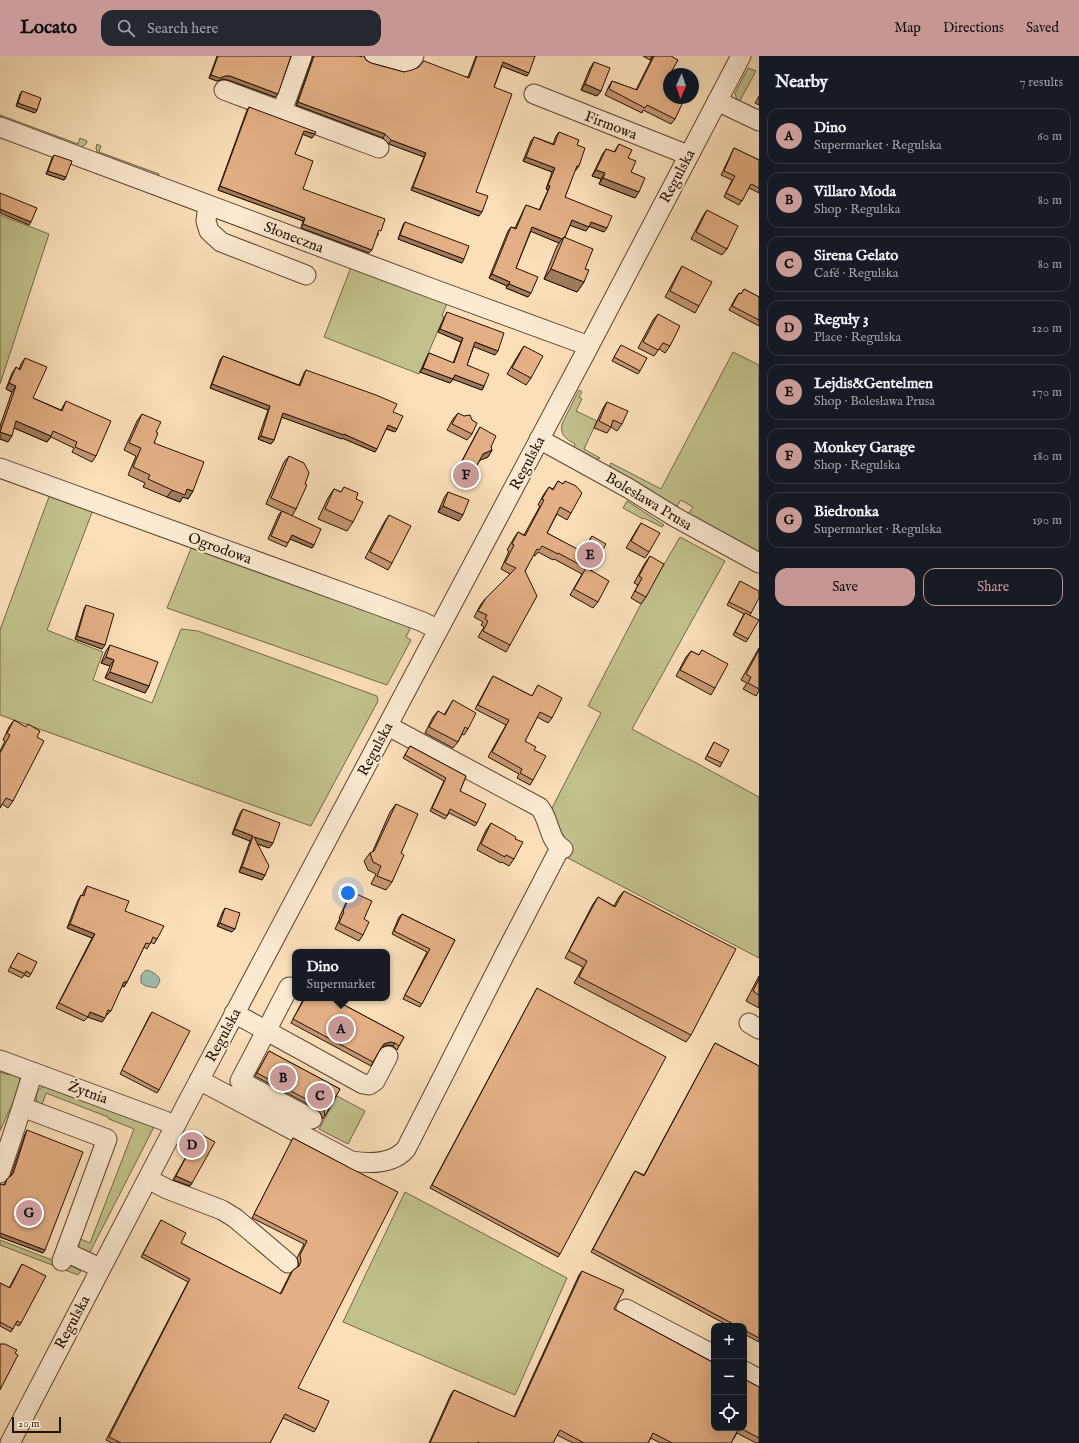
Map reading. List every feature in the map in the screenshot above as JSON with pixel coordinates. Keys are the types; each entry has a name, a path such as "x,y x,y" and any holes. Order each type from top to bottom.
{"street":[{"path":"282,111 302,56"},
{"path":"372,56 400,64 408,63 414,56"},
{"name":"Regulska","path":"10,1443 234,1013 388,726 741,56"},
{"path":"224,90 379,148"},
{"name":"Firmowa","path":"534,94 688,155"},
{"path":"717,101 759,121"},
{"name":"Słoneczna","path":"0,127 589,346"},
{"path":"209,205 206,220 209,231 221,242 306,275"},
{"name":"Bolesława Prusa","path":"539,439 628,488 675,518 759,563"},
{"name":"Ogrodowa","path":"0,468 423,622 438,630"},
{"path":"199,1080 351,1161 364,1163 390,1160 400,1156 406,1149 504,956 562,848 556,843 546,817 539,807 388,726"},
{"path":"289,987 240,1081 312,1119"},
{"path":"234,1013 363,1084 369,1085 375,1082 388,1056"},
{"name":"Żytnia","path":"0,1060 175,1126"},
{"path":"0,1173 33,1072"},
{"path":"22,1107 108,1138 64,1257 100,1268"},
{"path":"148,1179 167,1189 222,1210 235,1218 288,1262"},
{"path":"626,1309 711,1353"},
{"path":"747,1372 759,1378"}],"green space":[{"path":"748,68 756,71 738,104 735,93"},
{"path":"0,115 78,144 80,138 87,141 86,144 80,148 0,121"},
{"path":"97,144 101,146 99,152 159,174 158,178 98,156 96,148"},
{"path":"0,215 49,234 0,384"},
{"path":"351,267 448,301 442,316 444,317 419,374 324,337"},
{"path":"733,352 759,365 759,555 690,518 689,513 693,507 681,500 677,506 672,508 611,470 610,464 611,463 661,489"},
{"path":"579,390 582,392 579,397 582,399 576,411 597,421 584,449 600,458 594,460 573,449 575,444 566,438 562,431 562,424"},
{"path":"50,494 93,510 47,630 103,652 93,680 152,703 181,629 198,631 377,696 378,701 311,826 0,715 0,630"},
{"path":"627,501 664,525 662,527 623,508"},
{"path":"680,537 725,561 632,729 759,797 759,958 564,856 564,839 552,808 601,713 588,706 641,604"},
{"path":"192,546 406,625 410,629 406,637 411,640 387,685 167,608"},
{"path":"0,1072 9,1075 10,1072 17,1075 21,1081 0,1131"},
{"path":"46,1086 155,1125 88,1256 79,1248 78,1238 90,1243 134,1129 109,1119 108,1117 46,1093 42,1105 37,1102 36,1094 41,1088"},
{"path":"337,1096 365,1111 348,1144 319,1129"},
{"path":"405,1192 567,1278 515,1395 343,1322"},
{"path":"0,1240 52,1260 55,1258 81,1271 78,1275 0,1245"}],"shaded area":[{"path":"146,970 151,971 158,977 160,981 156,988 146,986 141,983 141,975"}],"building":[{"path":"218,56 291,56 278,94 230,76 220,78 211,75"},
{"path":"314,56 364,56 366,60 371,63 404,72 419,67 424,61 469,78 477,56 535,56 529,73 503,62 494,87 512,94 476,192 488,196 482,212 413,187 426,153 391,140 385,134 298,102"},
{"path":"654,56 671,56 678,60 673,68 663,68 663,104 682,104 675,119 647,105 645,108 609,89 612,81 637,90"},
{"path":"594,62 610,68 601,91 585,84"},
{"path":"22,91 41,98 37,110 18,103"},
{"path":"249,107 316,132 315,134 304,131 295,154 313,161 303,189 385,219 381,231 379,230 372,250 303,224 305,218 220,186"},
{"path":"559,132 579,140 577,145 585,148 579,166 577,166 565,197 612,216 607,228 591,222 589,227 572,220 565,237 562,239 532,227 516,268 538,277 531,293 509,284 510,282 492,274 511,227 516,229 526,205 540,210 550,186 548,185 555,168 526,157 534,137 554,145"},
{"path":"619,144 632,150 628,158 636,161 631,172 645,178 639,192 603,178 605,173 596,170 606,149 615,152"},
{"path":"734,148 759,160 759,188 751,184 742,201 726,193 735,176 724,171"},
{"path":"54,155 72,161 66,177 48,171"},
{"path":"0,193 37,208 31,222 0,209"},
{"path":"707,210 738,226 727,249 696,232"},
{"path":"405,222 469,246 464,259 400,235"},
{"path":"564,237 593,249 585,269 589,270 584,282 551,269"},
{"path":"682,266 712,282 699,306 670,291"},
{"path":"744,289 759,297 759,320 732,306 739,293 741,294"},
{"path":"447,312 504,333 498,351 475,342 467,365 489,374 484,386 455,375 453,379 423,368 429,353 454,363 463,338 440,329"},
{"path":"658,314 680,326 670,346 663,343 658,350 643,342"},
{"path":"621,345 647,358 640,371 614,357"},
{"path":"524,346 543,356 531,378 512,368"},
{"path":"223,356 300,386 306,370 397,404 393,412 403,416 397,429 388,425 377,449 344,434 283,413 274,440 261,436 270,406 212,384"},
{"path":"25,358 47,367 33,398 62,411 66,401 111,421 96,456 75,447 77,442 53,431 51,436 16,421 12,436 0,432 16,386 9,383 16,367 20,370"},
{"path":"607,402 628,411 622,424 613,420 611,427 599,421"},
{"path":"458,413 464,416 470,415 472,420 477,423 472,434 452,424"},
{"path":"142,414 161,422 156,432 158,433 154,443 204,462 193,491 187,489 185,495 172,490 148,479 150,475 133,467 141,448 129,443"},
{"path":"480,427 496,436 491,447 492,450 483,454 471,476 458,469"},
{"path":"289,456 304,463 309,473 305,484 307,485 296,509 271,498"},
{"path":"558,481 563,484 565,481 576,486 582,493 571,513 560,507 547,533 583,552 592,536 606,544 591,571 609,581 598,602 574,589 586,568 542,546 539,550 537,549 525,571 537,596 510,645 483,631 488,621 485,619 487,615 478,611 486,598 516,568 505,563 514,545 512,544 518,532 525,536 544,500 542,499 549,487 553,490"},
{"path":"344,487 358,493 356,499 363,502 353,522 325,509 334,489 341,492"},
{"path":"448,492 469,500 463,515 443,506"},
{"path":"282,511 321,529 314,545 292,535 288,543 271,536"},
{"path":"389,515 411,526 392,563 370,552"},
{"path":"641,523 660,533 649,552 631,541"},
{"path":"650,556 664,564 646,597 635,591 642,578 639,576"},
{"path":"740,581 759,591 759,598 751,613 729,602"},
{"path":"86,605 114,614 105,645 77,636"},
{"path":"745,613 759,620 748,639 735,632"},
{"path":"110,645 158,662 149,686 110,672 114,660 106,657"},
{"path":"702,650 728,664 715,688 680,670 691,651 699,655"},
{"path":"759,650 759,689 748,683 751,677 746,674"},
{"path":"493,676 532,696 538,685 562,698 552,718 540,712 525,741 536,747 534,750 546,756 533,780 520,773 522,769 492,752 509,720 478,705"},
{"path":"453,700 476,713 468,729 465,727 458,742 429,727 438,711 445,715"},
{"path":"14,720 26,727 28,724 40,731 37,737 44,741 13,801 6,798 0,808 0,753 10,735 7,733"},
{"path":"714,742 729,750 722,763 707,756"},
{"path":"410,746 466,776 460,791 486,804 477,823 450,809 447,816 432,808 446,778 405,755"},
{"path":"396,804 418,814 401,853 404,855 392,882 377,876 381,866 373,862 370,853 374,851"},
{"path":"243,809 280,823 273,843 254,837 269,866 265,875 242,867 253,836 235,829"},
{"path":"491,823 516,837 515,839 523,842 514,859 506,855 505,857 481,844"},
{"path":"87,886 129,901 125,911 164,926 157,939 153,937 150,944 146,943 127,982 124,982 111,1011 108,1010 105,1018 90,1012 88,1017 59,1003 95,934 70,924 81,895 84,896"},
{"path":"624,891 736,949 691,1035 579,977 587,961 569,951 598,897 615,907"},
{"path":"352,892 372,901 364,919 369,922 363,935 339,923"},
{"path":"225,908 240,913 235,929 220,923"},
{"path":"402,914 455,940 422,1004 405,995 430,949 394,931"},
{"path":"18,953 37,962 31,974 26,971 25,974 10,967"},
{"path":"759,979 759,995 753,991"},
{"path":"537,988 666,1057 560,1254 432,1185"},
{"path":"303,1001 337,1001 404,1037 399,1046 390,1042 384,1044 373,1062 293,1019"},
{"path":"152,1012 190,1031 159,1090 122,1070"},
{"path":"715,1043 759,1066 759,1338 747,1332 747,1323 731,1323 593,1249 635,1171 644,1176"},
{"path":"269,1051 340,1089 325,1116 324,1110 319,1106 257,1073"},
{"path":"27,1130 83,1152 45,1250 0,1233 0,1184 5,1185 7,1179 13,1174"},
{"path":"199,1133 215,1142 192,1183 176,1176"},
{"path":"293,1138 398,1192 298,1388 329,1401 316,1429 285,1414 270,1443 121,1443 109,1437 190,1279 143,1254 161,1220 186,1233 181,1243 281,1294 293,1270 299,1266 301,1261 300,1255 307,1241 254,1214"},
{"path":"22,1264 46,1276 21,1323 17,1321 13,1329 0,1322 0,1283 10,1288"},
{"path":"582,1271 624,1290 614,1309 711,1361 711,1431 737,1431 731,1443 672,1443 653,1433 648,1443 584,1443 560,1430 553,1443 430,1443 454,1390 515,1417"},
{"path":"0,1344 5,1344 17,1350 15,1353 18,1355 0,1390"},
{"path":"747,1381 759,1387 759,1438 746,1431 747,1431"}],"place":[{"name":"Monkey Garage","path":"466,475"},
{"name":"Lejdis&Gentelmen","path":"590,555"},
{"name":"Dino","path":"341,1029"},
{"name":"Villaro Moda","path":"283,1078"},
{"name":"Sirena Gelato","path":"320,1096"},
{"name":"Reguły 3","path":"192,1145"},
{"name":"Biedronka","path":"29,1213"}]}
